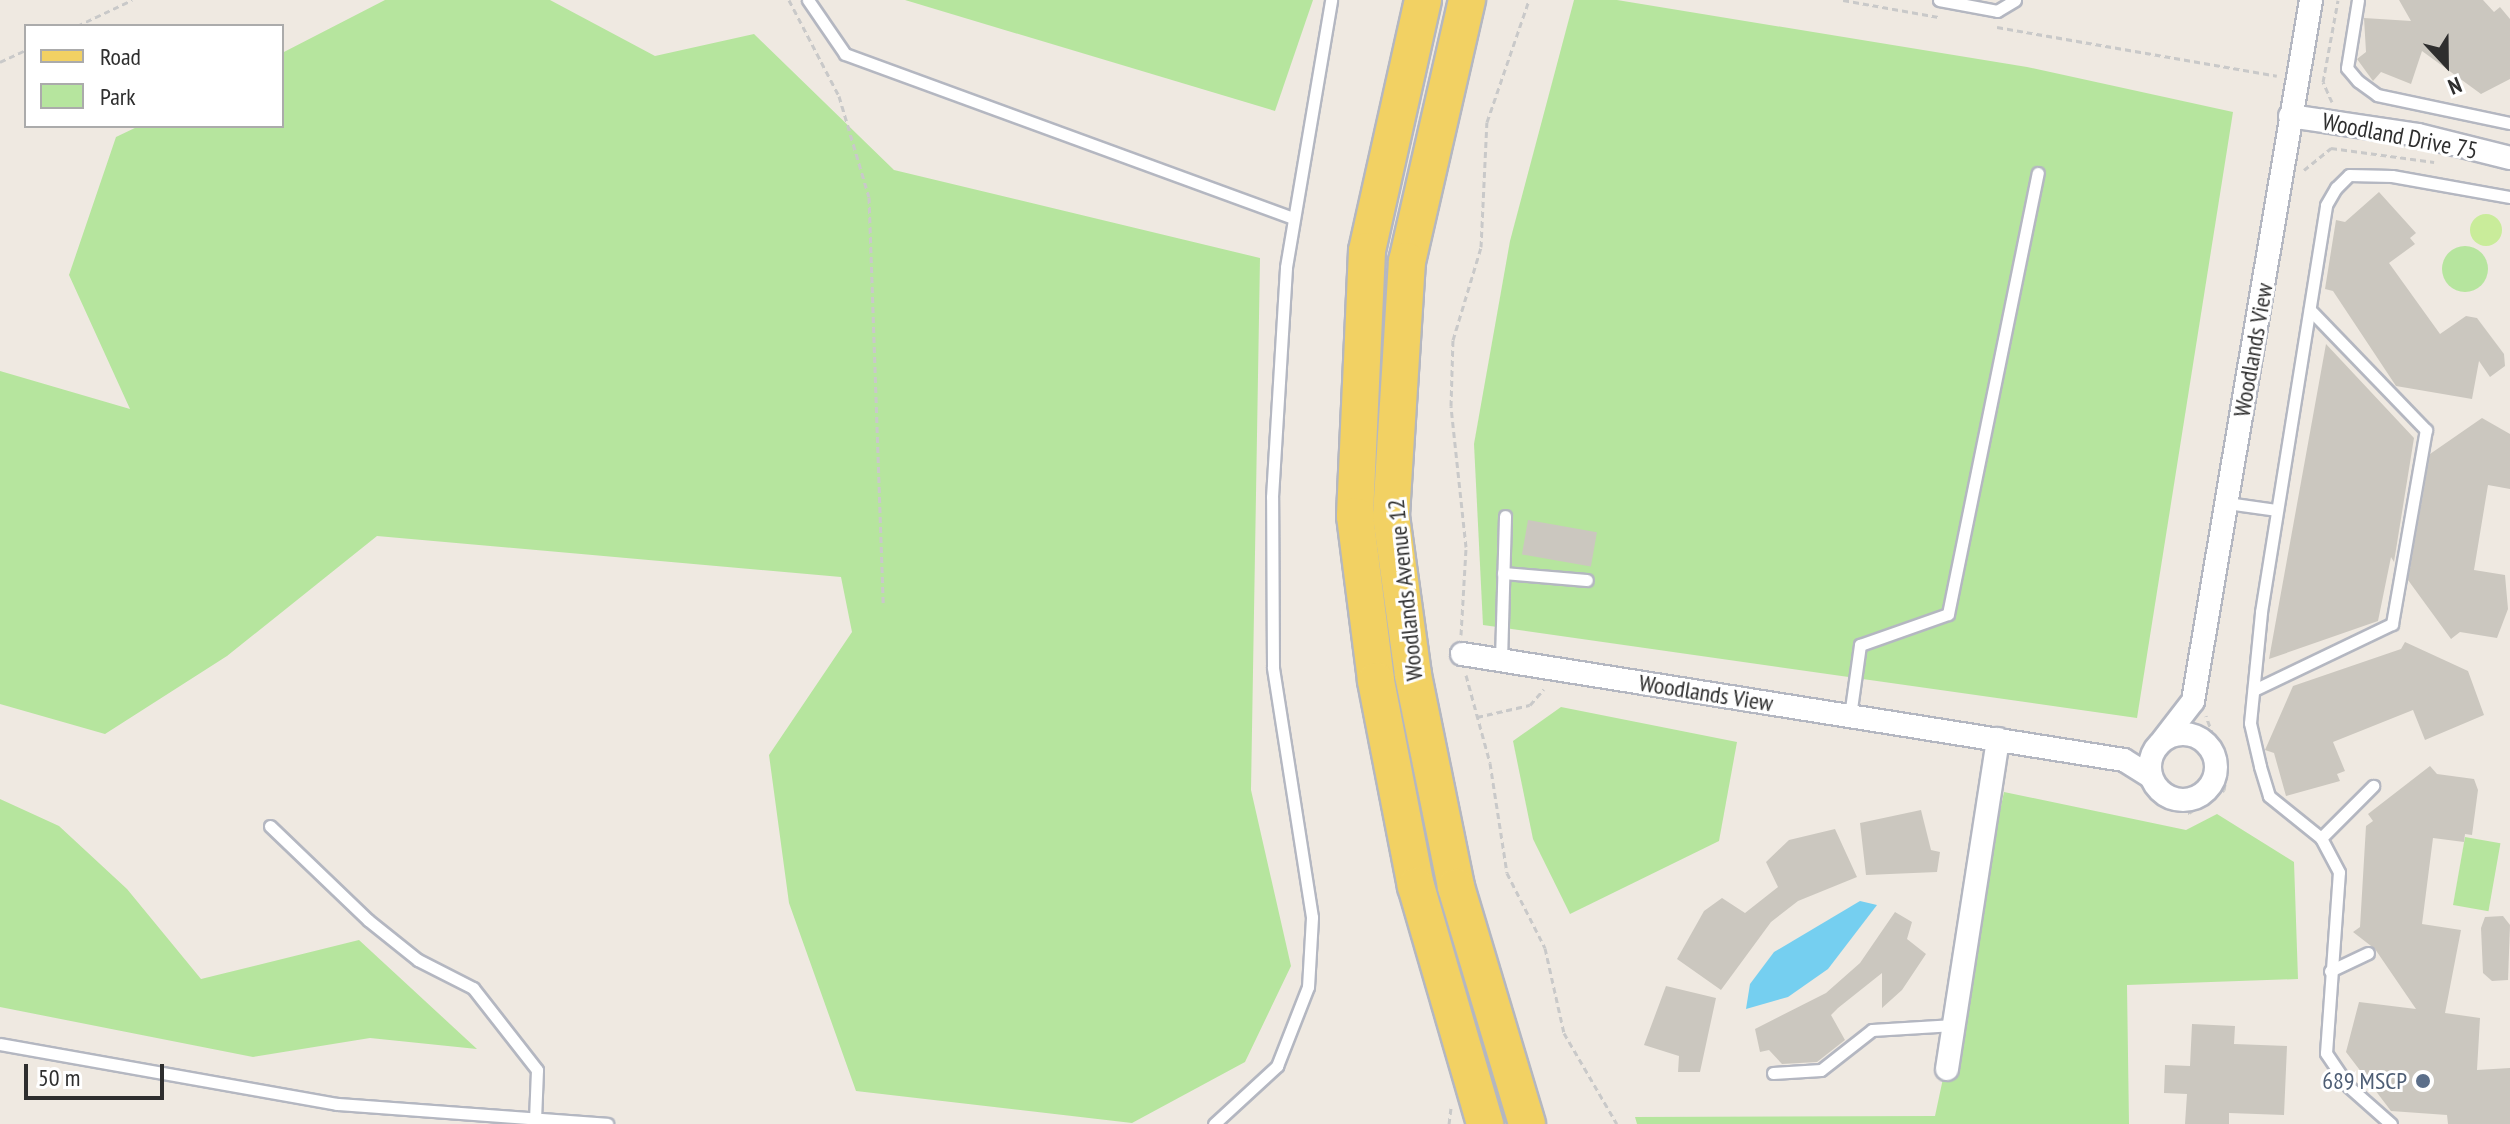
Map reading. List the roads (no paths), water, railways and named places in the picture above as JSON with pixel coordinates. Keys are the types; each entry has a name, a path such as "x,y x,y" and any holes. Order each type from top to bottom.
{"main road":[{"name":"Woodlands Avenue 12","path":"1423,0 1367,251 1355,516 1416,886 1484,1123"},
{"name":"Woodlands Avenue 12","path":"1469,6 1407,261 1391,516 1413,675 1456,887 1527,1124"}],"street":[{"name":"Woodlands View","path":"2124,760 2149,784 2177,800 2206,792 2217,762 2206,742 2200,704 2227,503 2311,0"},
{"name":"Woodland Drive 75","path":"2290,116 2418,135 2510,158"},
{"name":"Woodlands View","path":"1462,654 2124,760 2188,733 2206,742"},
{"name":"Woodlands View","path":"2158,746 2200,704"},
{"path":"1947,1069 1998,739"},
{"path":"2149,784 2158,746"}],"lane":[{"path":"808,0 845,54 1293,218"},
{"path":"1214,1124 1277,1066 1308,987 1312,917 1273,667 1272,497 1293,218 1331,0"},
{"path":"1939,0 1997,11 2015,0"},
{"path":"2358,0 2347,68 2358,81 2377,95 2510,123"},
{"path":"1850,716 1860,645 1948,614 2038,173"},
{"path":"2391,1124 2349,1087 2326,1053 2339,872 2321,838 2269,796 2250,723 2276,510 2326,205 2349,175 2510,197"},
{"path":"2254,690 2392,624 2426,430 2310,310"},
{"path":"2227,503 2276,510"},
{"path":"1501,660 1505,516"},
{"path":"1503,573 1587,580"},
{"path":"2321,838 2373,786"},
{"path":"270,826 368,920 418,960 473,988 537,1070 535,1120"},
{"path":"2330,971 2368,953"},
{"path":"1773,1073 1821,1070 1885,1026 1954,1025"},
{"path":"0,1044 337,1104 607,1124"}],"water":[{"path":"1860,901 1877,905 1828,969 1788,997 1746,1009 1750,984 1774,952"}],"place":[{"name":"689 MSCP","path":"2423,1081"}]}
